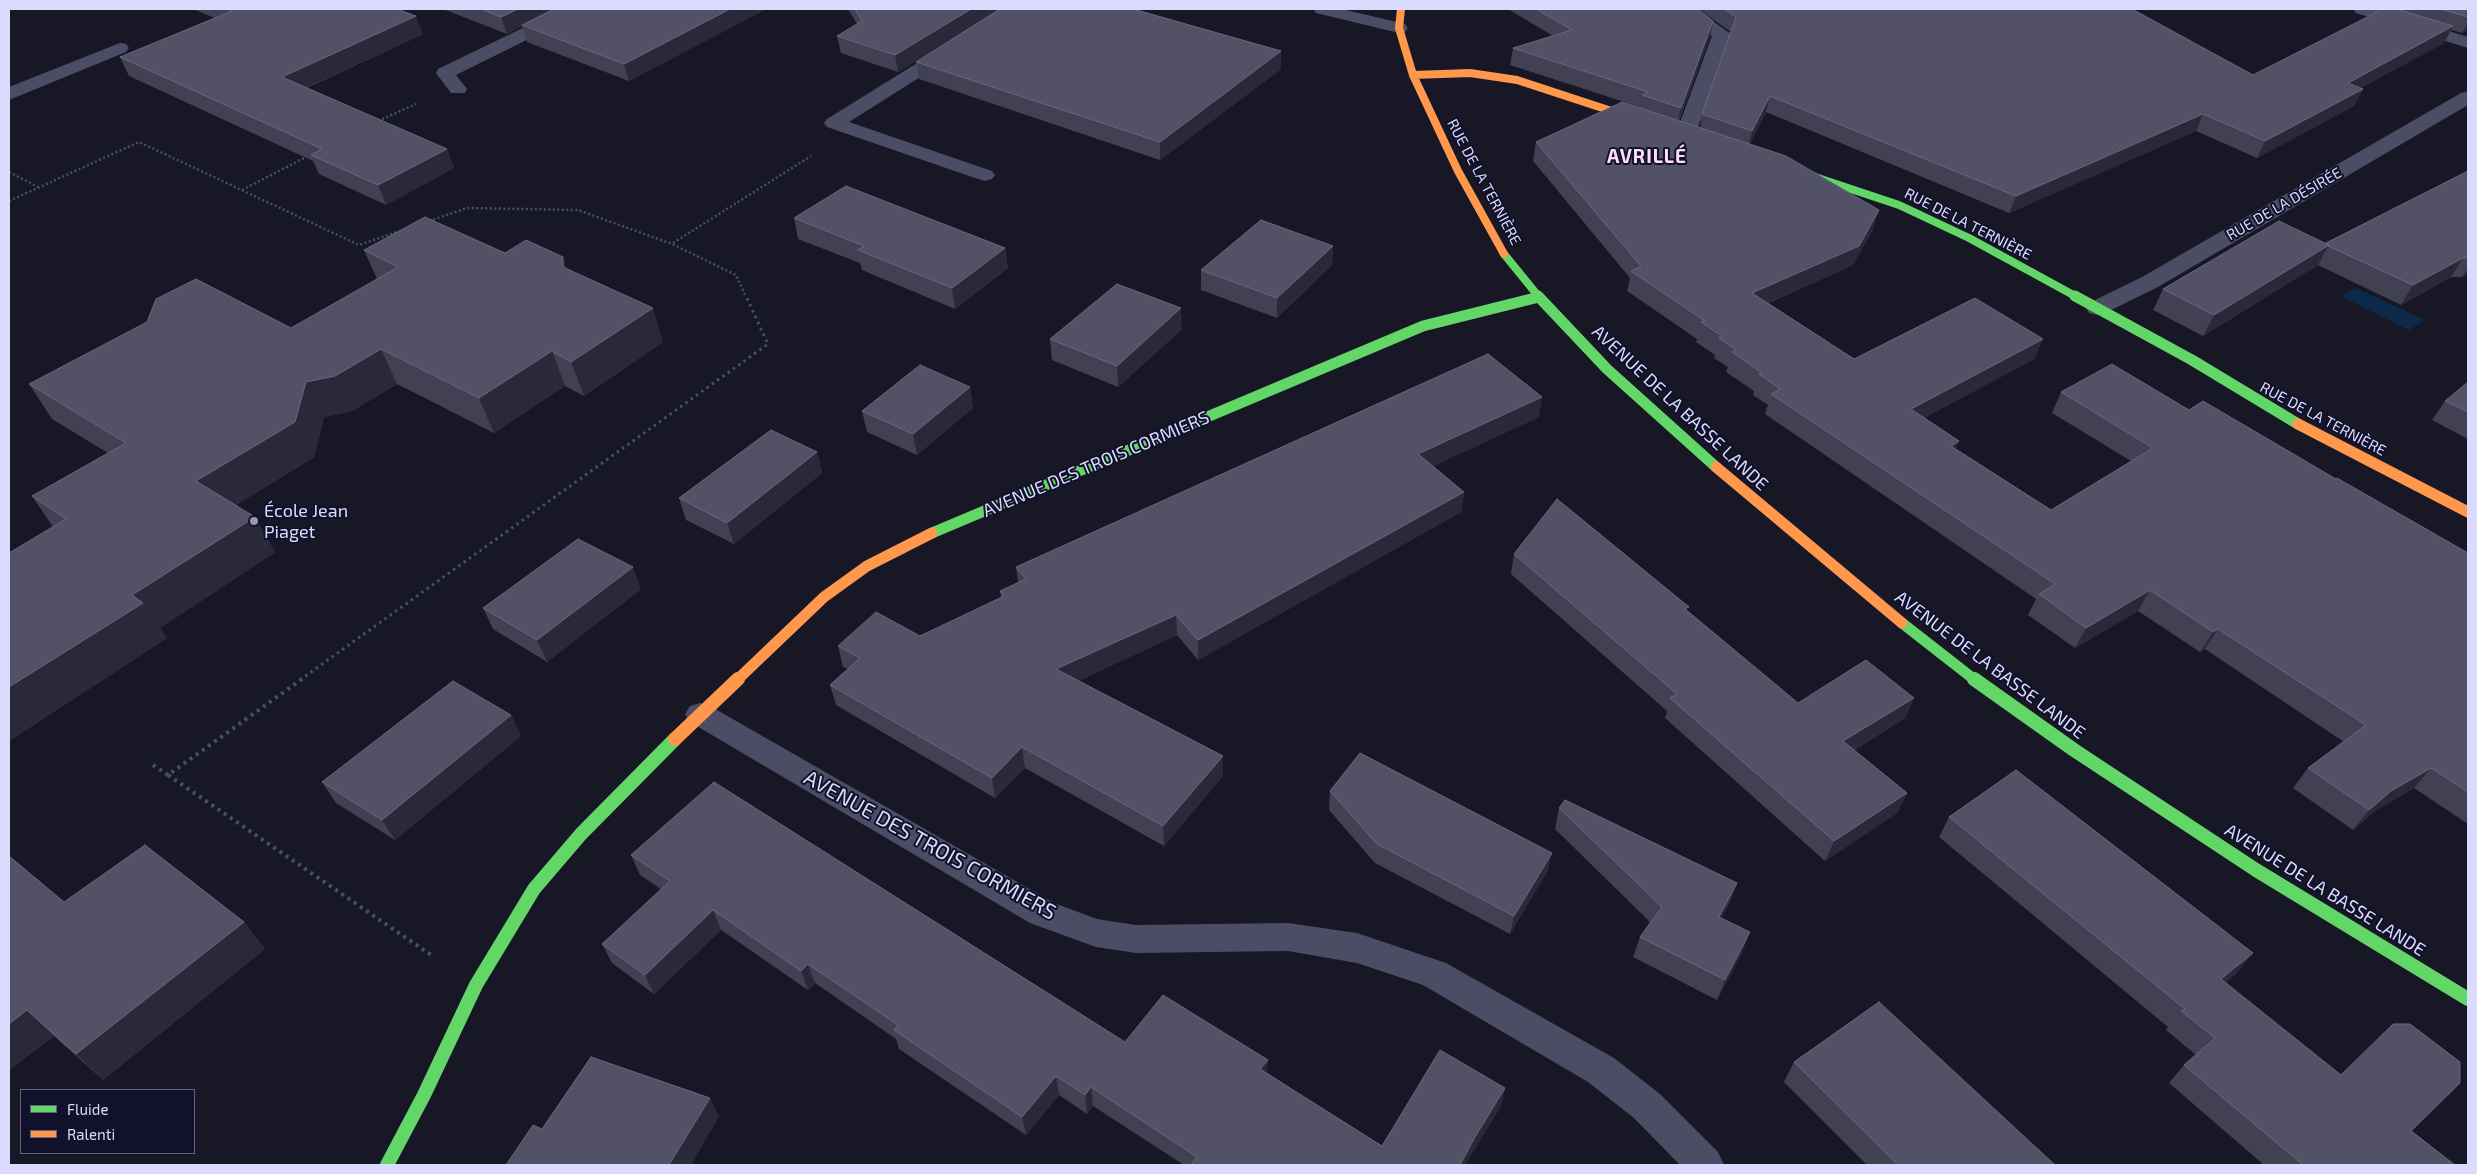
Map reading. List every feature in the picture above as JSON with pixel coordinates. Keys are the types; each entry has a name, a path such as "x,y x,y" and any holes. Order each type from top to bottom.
{"street":[{"path":"458,89 444,73 575,9"},
{"path":"1322,9 1399,28"},
{"name":"RUE DE LA TERNIÈRE","path":"1401,9 1399,28 1413,75 1458,171 1499,248 1539,297"},
{"path":"1684,9 1722,34 1685,136"},
{"path":"2362,9 2468,43"},
{"path":"966,40 834,123 985,175"},
{"path":"9,94 120,48"},
{"path":"1413,75 1470,73 1517,80 1657,126"},
{"name":"RUE DE LA DÉSIRÉE","path":"2097,308 2150,282 2468,97"},
{"name":"RUE DE LA TERNIÈRE","path":"1790,169 1866,193 1930,219 2192,360 2275,412 2468,512"},
{"name":"AVENUE DES TROIS CORMIERS","path":"387,1165 424,1095 476,985 534,889 581,834 700,714 824,597 866,566 909,543 1423,326 1539,297"},
{"name":"AVENUE DE LA BASSE LANDE","path":"1539,297 1607,369 1748,496 1954,665 2074,750 2256,870 2468,999"},
{"name":"AVENUE DES TROIS CORMIERS","path":"700,714 1042,913 1096,933 1136,938 1288,937 1357,948 1434,974 1601,1070 1647,1106 1705,1165"}],"path":[{"path":"374,123 458,89"},
{"path":"672,244 855,131"},
{"path":"9,201 139,142 359,245 404,230"},
{"path":"241,190 312,154"},
{"path":"9,172 39,188"},
{"path":"168,775 768,344 736,275 672,244 578,210 467,208 422,224"},
{"path":"153,765 476,985"}],"water":[{"path":"2356,287 2425,320 2409,330 2342,297"}],"building":[{"path":"227,9 397,9 416,16 282,77 447,149 378,185 311,155 322,149 120,57 232,11"},
{"path":"481,9 518,9 501,17"},
{"path":"554,9 730,9 624,64 522,25"},
{"path":"855,9 971,9 895,55 837,36 862,21"},
{"path":"1000,9 1133,9 1281,51 1160,142 916,62"},
{"path":"1536,9 1697,9 1713,21 1681,108 1642,95 1648,92 1513,48 1572,30"},
{"path":"1724,9 2132,9 2253,75 2383,9 2396,9 2453,26 2348,83 2363,89 2265,141 2203,114 2016,196 1770,96 1752,131 1702,114 1736,17"},
{"path":"2441,9 2468,9 2468,17"},
{"path":"1622,102 1786,156 1879,210 1859,246 1752,293 1854,359 1975,298 2043,339 1911,409 1959,441 1951,446 2051,510 2153,448 2061,392 2112,364 2189,410 2203,401 2468,553 2468,792 2431,768 2391,791 2369,810 2308,768 2366,725 2218,629 2213,632 2150,590 2086,628 2039,594 2055,584 1771,394 1780,389 1759,374 1762,373 1732,352 1736,350 1719,338 1722,336 1701,322 1705,321 1631,271 1641,266 1536,142"},
{"path":"2468,171 2468,258 2463,258 2413,285 2328,246 2326,243"},
{"path":"846,186 1005,248 952,288 858,250 864,246 794,218"},
{"path":"425,217 505,253 526,240 563,257 563,267 653,308 571,362 552,351 479,398 381,349 335,376 306,382 295,422 196,481 255,517 132,595 143,603 9,687 9,553 66,519 32,496 126,443 29,384 147,322 156,299 196,279 291,328 398,267 364,250"},
{"path":"1261,220 1333,246 1277,298 1201,270"},
{"path":"2279,221 2329,245 2214,315 2163,289"},
{"path":"1117,284 1181,308 1117,366 1050,339"},
{"path":"1488,354 1542,397 1418,454 1464,492 1198,640 1176,615 1056,669 1223,756 1163,826 1022,747 992,778 830,685 860,658 838,646 876,612 920,636 1004,596 1000,591 1026,579 1016,567"},
{"path":"920,365 970,387 913,434 862,411"},
{"path":"2468,382 2468,412 2445,401"},
{"path":"771,430 817,452 727,523 679,498"},
{"path":"1557,499 1689,607 1685,609 1798,703 1866,660 1914,698 1843,741 1907,793 1834,841 1670,698 1677,694 1514,554"},
{"path":"578,539 633,567 537,640 483,608"},
{"path":"453,681 511,715 382,820 322,782"},
{"path":"1360,753 1552,853 1514,916 1377,844 1330,791"},
{"path":"2016,770 2253,953 2221,979 2341,1075 2393,1024 2410,1024 2460,1062 2460,1083 2411,1131 2455,1165 2303,1165 2184,1065 2215,1038 2181,1011 2185,1009 1949,817"},
{"path":"714,782 1125,1042 1163,995 1268,1060 1260,1069 1382,1146 1440,1050 1505,1088 1460,1165 1191,1165 1197,1157 1091,1087 1085,1095 1056,1076 1022,1117 894,1030 898,1025 808,964 801,971 713,910 645,975 602,944 670,881 631,855"},
{"path":"1565,800 1737,883 1719,917 1750,932 1725,980 1640,937 1662,907 1559,808"},
{"path":"145,845 244,922 76,1054 27,1010 9,1024 9,856 64,902"},
{"path":"1879,1002 2055,1165 1898,1165 1794,1062"},
{"path":"591,1057 710,1098 669,1165 506,1165 533,1125 542,1129"}],"traffic: fast":[{"path":"1797,171 1899,205 1969,238 2192,360 2298,424"},
{"path":"1504,254 1539,297 1607,369 1716,467"},
{"path":"932,533 1423,326 1539,297"},
{"path":"1902,623 1954,665 2074,750 2256,870 2468,999"},
{"path":"387,1165 424,1095 476,985 534,889 581,834 675,739"}],"traffic: slow":[{"path":"1401,9 1399,28 1413,75 1458,171 1504,254"},
{"path":"1413,75 1470,73 1517,80 1642,121"},
{"path":"2298,424 2468,512"},
{"path":"1716,467 1902,623"},
{"path":"675,739 824,597 867,566 932,533"}],"place":[{"name":"École Jean Piaget","path":"254,521"}],"district":[{"name":"AVRILLÉ","path":"1647,157"}]}
